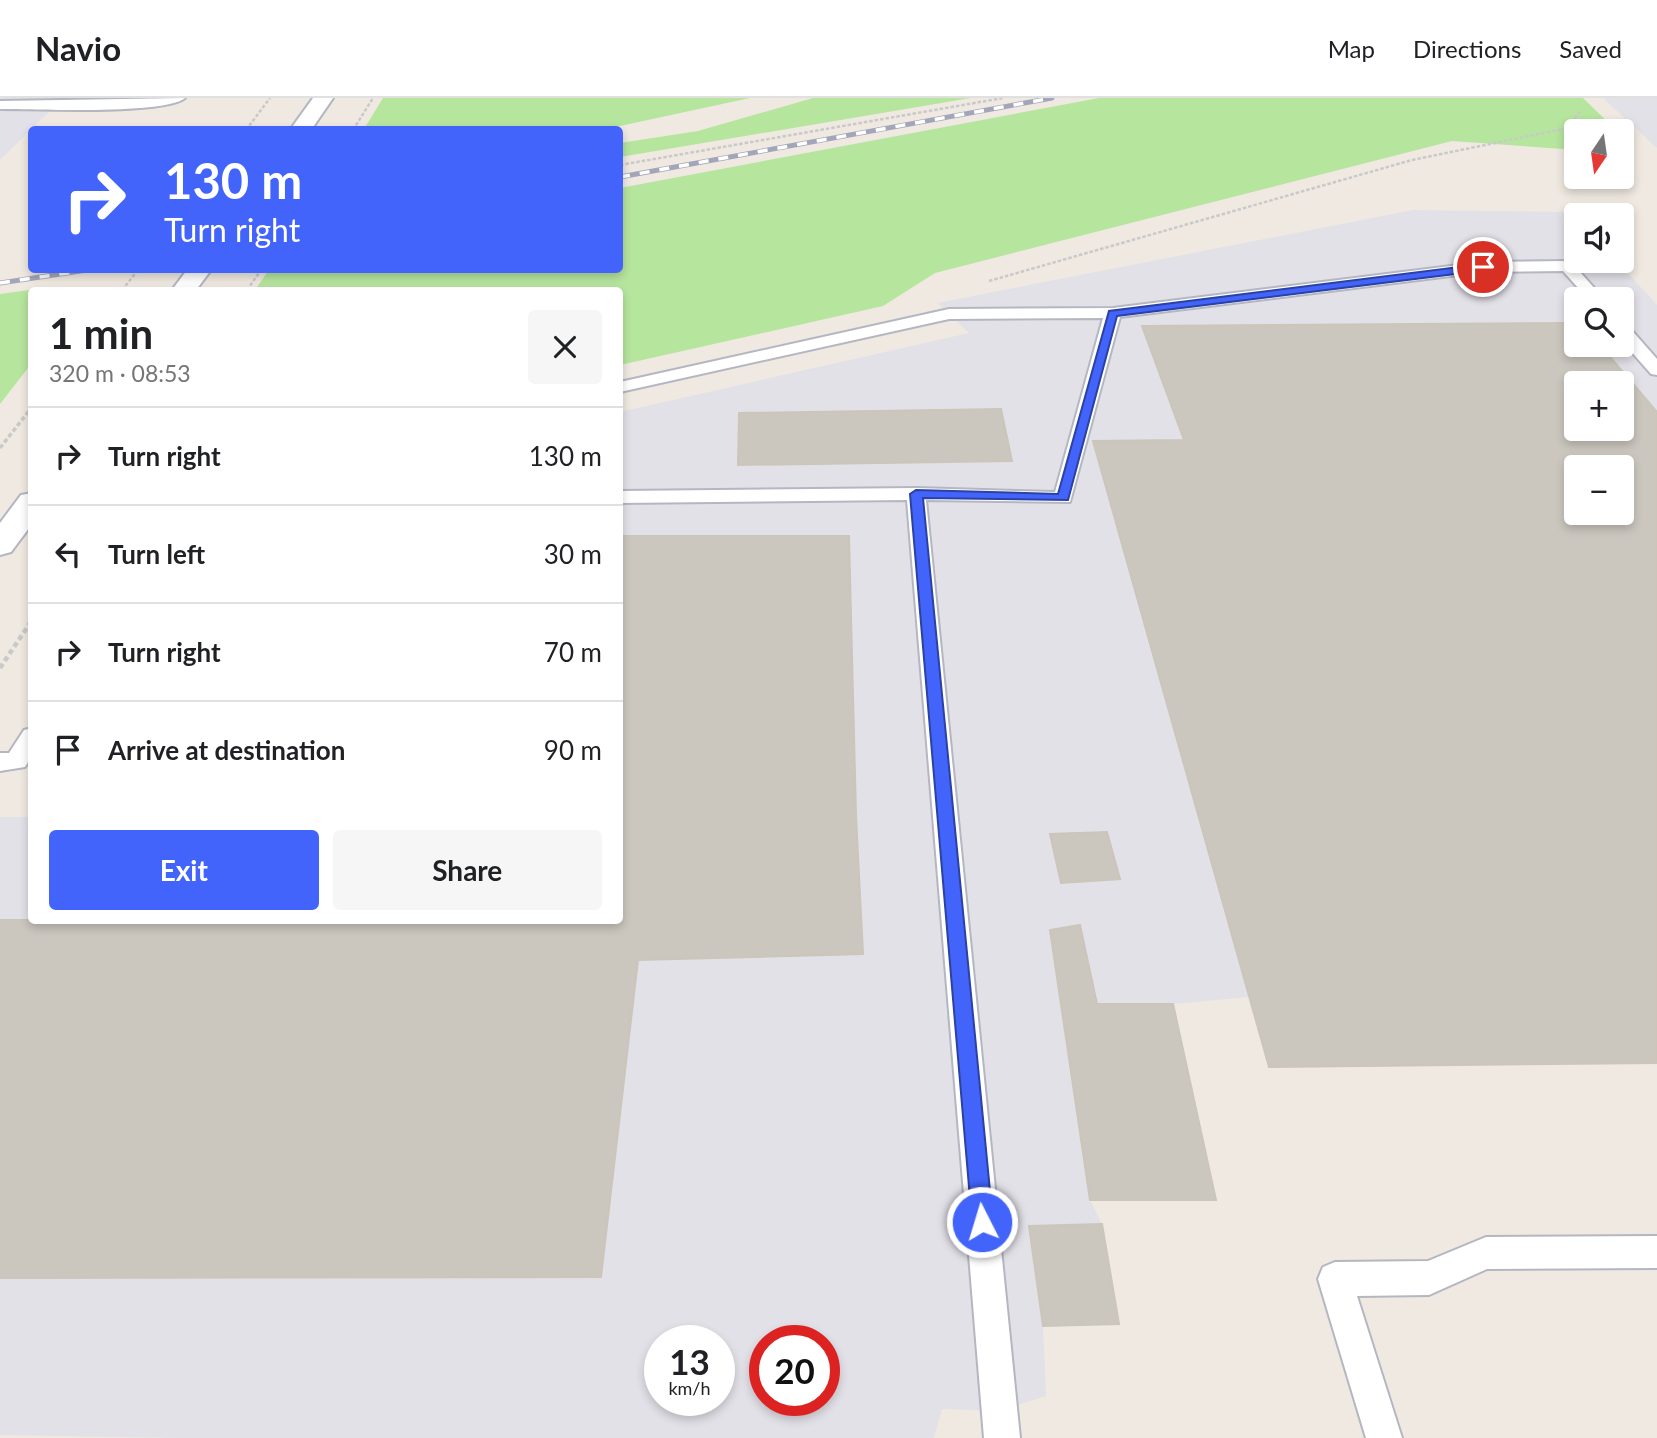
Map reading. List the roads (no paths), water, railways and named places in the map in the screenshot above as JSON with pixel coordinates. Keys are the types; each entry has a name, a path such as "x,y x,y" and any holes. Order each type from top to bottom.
{"street":[{"path":"303,126 323,98"},
{"path":"0,545 28,507"}],"lane":[{"path":"0,104 135,104 167,102 179,98"},
{"path":"623,386 949,314 1113,313 1483,267 1567,266 1585,287"},
{"path":"623,497 916,494 1063,498 1113,313"},
{"path":"1634,344 1657,370"},
{"path":"916,494 1002,1438"},
{"path":"0,762 16,761 28,742"},
{"path":"1384,1438 1335,1279 1429,1278 1486,1253 1657,1252"}],"railway":[{"path":"623,176 1052,98"},
{"path":"0,283 67,273"}]}
